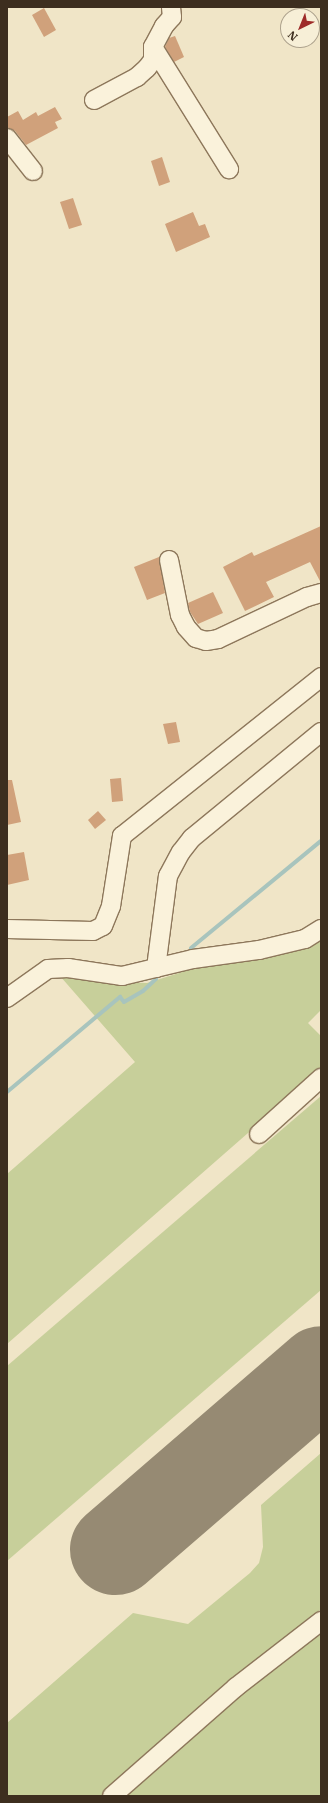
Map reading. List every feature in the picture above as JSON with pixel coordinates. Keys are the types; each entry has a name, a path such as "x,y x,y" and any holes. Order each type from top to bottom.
{"street":[{"path":"94,100 137,77 147,68 153,60 153,47 164,26 172,17 171,7"},
{"path":"153,47 229,169"},
{"path":"7,138 33,171"},
{"path":"169,560 180,615 186,627 196,638 206,640 218,639 307,597 321,593"},
{"path":"7,929 93,930 103,926 111,906 122,836 321,677"},
{"path":"156,968 168,876 181,852 192,838 321,732"},
{"path":"7,998 48,969 68,968 122,976 193,959 259,950 305,939 321,929"},
{"path":"259,1134 321,1078"},
{"path":"112,1796 236,1687 321,1621"}],"green space":[{"path":"321,939 321,1010 308,1023 321,1036 321,1069 7,1344 7,1174 135,1062 60,976 103,982 147,983 208,964"},
{"path":"321,1096 321,1290 7,1561 7,1366"},
{"path":"321,1453 321,1609 232,1682 102,1796 7,1796 7,1723 133,1613 188,1624 250,1573 259,1563 263,1547 261,1505"},
{"path":"321,1631 321,1796 122,1796 233,1698"}],"building":[{"path":"44,8 56,30 44,37 32,15"},
{"path":"175,36 184,57 174,62 165,47 169,38"},
{"path":"55,107 62,119 55,122 58,128 26,145 15,131 7,127 7,117 18,111 23,120 36,112 38,116"},
{"path":"162,157 170,182 159,186 151,161"},
{"path":"73,198 82,225 69,229 60,202"},
{"path":"193,212 199,226 205,224 210,237 176,252 165,224"},
{"path":"321,526 321,583 310,562 266,582 274,597 245,611 223,567 252,552 254,556"},
{"path":"159,557 165,593 147,600 134,567"},
{"path":"213,592 223,613 198,624 190,612 188,603"},
{"path":"176,722 180,742 168,744 163,724"},
{"path":"121,778 123,801 112,802 110,779"},
{"path":"7,780 12,780 21,822 7,825"},
{"path":"98,811 106,820 95,829 88,820"},
{"path":"24,852 29,880 7,885 7,855"}],"waterway":[{"path":"191,948 321,841"},
{"path":"7,1092 120,997 124,1002 143,991 156,979"}],"runway":[{"path":"115,1549 321,1371"}]}
